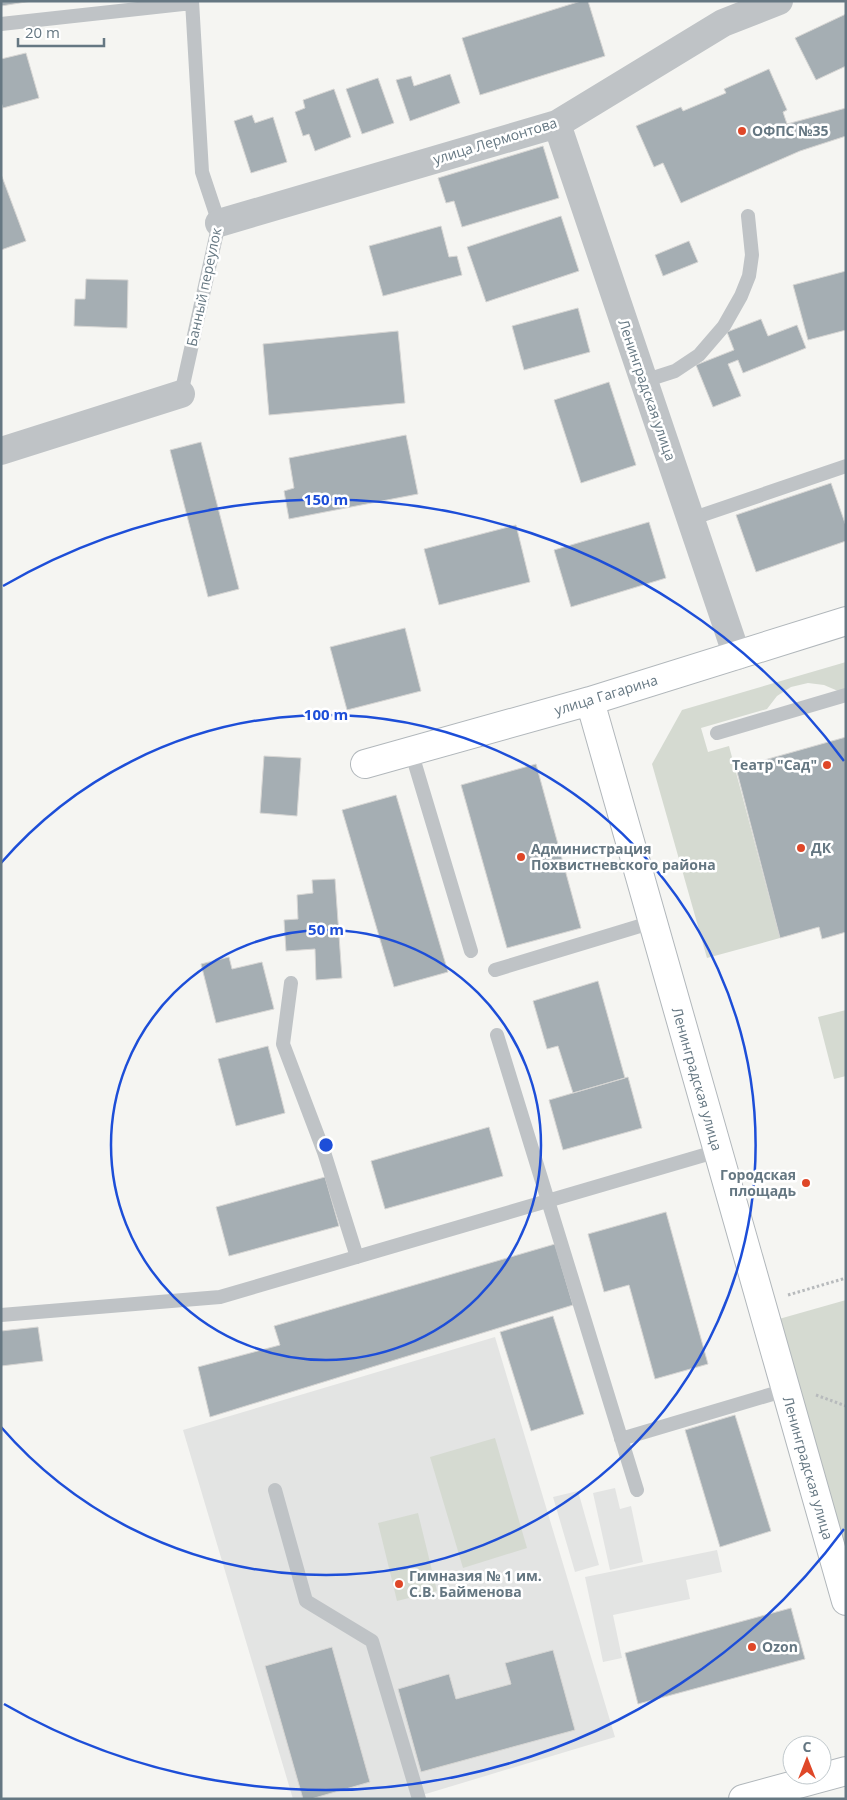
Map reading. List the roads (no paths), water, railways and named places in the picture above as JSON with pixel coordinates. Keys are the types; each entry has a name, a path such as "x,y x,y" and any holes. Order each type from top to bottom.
{"street":[{"name":"улица Лермонтова","path":"219,222 558,124 723,23 779,1"},
{"name":"Ленинградская улица","path":"558,124 737,656"},
{"path":"1,452 181,394"},
{"name":"улица Гагарина","path":"365,764 590,701 846,621"},
{"name":"Ленинградская улица","path":"590,701 846,1601"},
{"path":"743,1799 846,1771"}],"lane":[{"path":"1,24 192,2"},
{"name":"Банный переулок","path":"181,394 219,222 202,172 192,2"},
{"path":"644,381 675,371 699,355 724,326 741,296 749,276 752,255 748,216"},
{"path":"691,519 846,466"},
{"path":"717,733 846,695"},
{"path":"411,751 471,951"},
{"path":"495,970 653,922"},
{"path":"291,983 283,1044 324,1152 357,1257"},
{"path":"497,1035 637,1490"},
{"path":"1,1314 220,1297 718,1151"},
{"path":"621,1439 786,1390"},
{"path":"275,1490 306,1601 372,1641 419,1799"}],"place":[{"name":"ОФПС №35","path":"742,131"},
{"name":"Театр \"Сад\"","path":"827,765"},
{"name":"ДК","path":"801,848"},
{"name":"Администрация Похвистневского района","path":"521,857"},
{"name":"Городская площадь","path":"806,1183"},
{"name":"Гимназия № 1 им. С.В. Байменова","path":"399,1584"},
{"name":"Ozon","path":"752,1647"}]}
